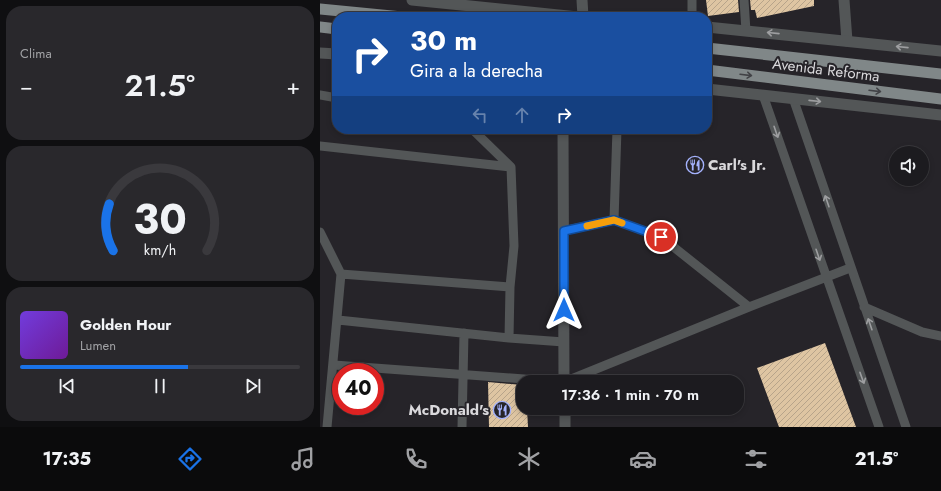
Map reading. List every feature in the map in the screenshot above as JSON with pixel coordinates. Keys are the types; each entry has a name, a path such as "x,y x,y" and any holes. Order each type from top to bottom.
{"main road":[{"path":"320,9 351,12"},
{"path":"320,27 332,28"},
{"name":"Avenida Reforma","path":"712,49 941,74"},
{"name":"Avenida Reforma","path":"712,71 941,99"}],"street":[{"path":"412,0 529,12"},
{"path":"582,0 583,12"},
{"path":"844,0 846,41"},
{"name":"Avenida Reforma","path":"712,28 941,51"},
{"path":"320,53 332,54"},
{"name":"Avenida Reforma","path":"712,90 941,115"},
{"path":"563,134 564,375"},
{"path":"565,415 565,427"}],"lane":[{"path":"692,0 692,12"},
{"path":"744,0 746,31"},
{"path":"320,95 332,97"},
{"path":"763,95 879,427"},
{"path":"793,98 850,268 906,427"},
{"path":"477,134 511,167 514,246 510,287 509,338"},
{"path":"614,220 617,134"},
{"path":"320,146 511,167"},
{"path":"564,231 614,220 661,237 749,307"},
{"path":"320,232 341,274 334,363"},
{"path":"581,375 850,268"},
{"path":"341,274 510,287"},
{"path":"864,307 922,332 941,336"},
{"path":"338,320 509,338 564,342"},
{"path":"462,427 464,333"},
{"path":"384,369 516,379"},
{"path":"327,427 332,383"}],"building":[{"path":"706,0 738,0 739,12 712,15 712,12 708,12"},
{"path":"750,0 814,0 814,6 757,18 755,10 751,10"},
{"path":"825,343 856,427 779,427 757,368"},
{"path":"488,382 516,384 516,415 527,415 528,427 489,427"}],"slow traffic":[{"path":"587,226 614,220 622,223"}],"place":[{"name":"Carl's Jr.","path":"695,165"},
{"name":"McDonald's","path":"502,410"}],"route":[{"path":"564,310 564,231 614,220 661,237"}]}
